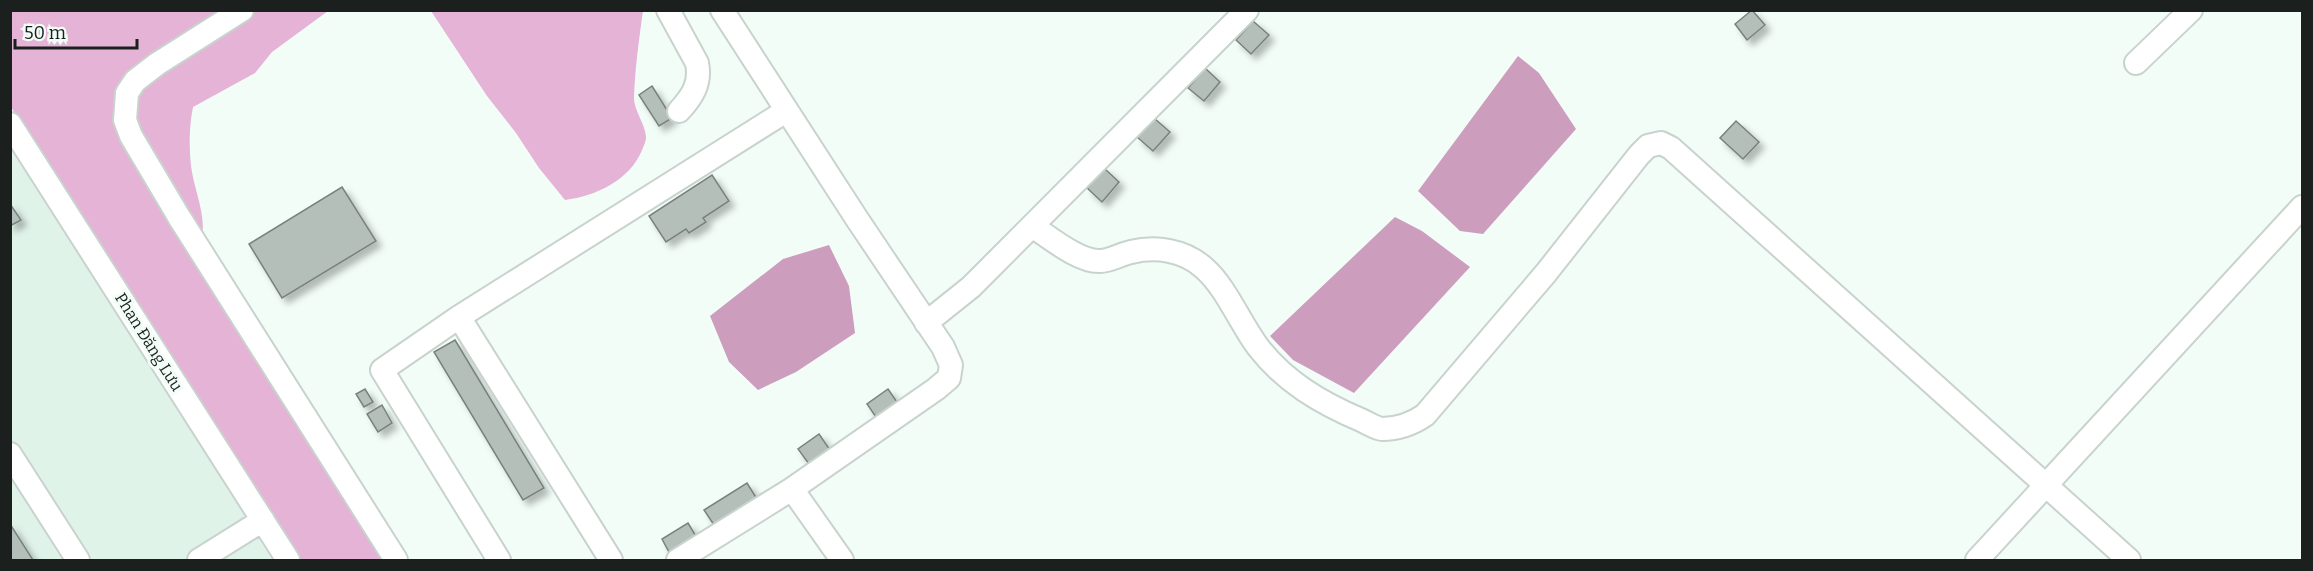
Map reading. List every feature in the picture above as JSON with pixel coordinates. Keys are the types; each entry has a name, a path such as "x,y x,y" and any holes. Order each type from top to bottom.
{"street":[{"path":"242,10 157,64 135,81 127,93 125,120 131,136 179,218 396,561"},
{"path":"668,10 697,63 699,72 696,89 679,111"},
{"path":"678,561 792,489 949,378 951,366 943,347 786,111 722,10"},
{"path":"926,323 971,287 1247,10"},
{"path":"2136,63 2191,10"},
{"path":"499,561 382,370 459,317 786,111"},
{"name":"Phan Đăng Lưu","path":"10,124 288,561"},
{"path":"1032,226 1084,258 1100,261 1146,250 1170,250 1189,258 1204,268 1216,282 1257,346 1287,378 1339,411 1380,429 1397,428 1425,415 1546,273 1639,155 1648,146 1661,143 1671,148 2129,561"},
{"path":"1977,561 2302,207"},
{"path":"459,317 611,561"},
{"path":"10,454 78,561"},
{"path":"792,489 842,561"},
{"path":"199,561 263,520"}],"shaded area":[{"path":"11,11 235,11 121,106 392,560 299,560 11,107"},
{"path":"246,11 328,11 272,52 255,73 193,107 190,151 202,215 200,243 128,107 130,94"},
{"path":"431,11 643,11 634,98 646,137 637,161 611,185 588,195 565,200 487,96"},
{"path":"1518,56 1539,73 1576,129 1483,234 1460,231 1418,191"},
{"path":"10,141 277,560 11,560"},
{"path":"1395,217 1422,231 1470,267 1354,393 1293,360 1270,336"},
{"path":"829,245 849,286 855,333 796,372 758,390 729,362 710,316 783,259"}],"building":[{"path":"1752,10 1765,25 1747,40 1735,24"},
{"path":"1253,21 1269,35 1251,54 1236,40"},
{"path":"1205,68 1220,82 1204,101 1188,88"},
{"path":"652,86 672,118 659,126 639,95"},
{"path":"1154,118 1170,132 1153,151 1137,137"},
{"path":"1736,121 1759,142 1743,159 1720,138"},
{"path":"1104,168 1119,182 1102,202 1087,188"},
{"path":"712,175 729,201 703,218 706,222 689,233 686,229 666,242 649,216"},
{"path":"342,187 376,241 282,298 249,244"},
{"path":"10,204 21,220 10,226"},
{"path":"455,340 544,488 523,500 434,352"},
{"path":"365,389 373,402 364,407 356,394"},
{"path":"888,389 899,405 878,420 867,404"},
{"path":"382,405 392,423 378,432 367,414"},
{"path":"819,434 830,450 809,464 798,449"},
{"path":"747,483 757,499 714,525 704,510"},
{"path":"688,523 697,538 670,554 662,539"},
{"path":"10,524 33,560 10,560"}]}
